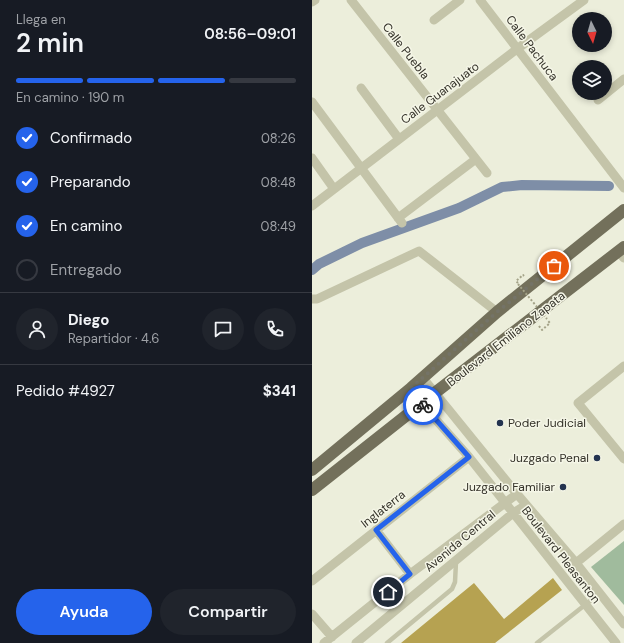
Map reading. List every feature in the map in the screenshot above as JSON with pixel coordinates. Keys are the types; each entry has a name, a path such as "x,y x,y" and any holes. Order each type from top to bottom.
{"main road":[{"name":"Boulevard Emiliano Zapata","path":"312,470 423,378 497,312 624,210"},
{"name":"Boulevard Emiliano Zapata","path":"312,490 436,392 622,253"}],"street":[{"name":"Calle Puebla","path":"351,0 487,174"},
{"path":"434,20 460,0"},
{"name":"Calle Pachuca","path":"480,0 624,188"},
{"name":"Calle Guanajuato","path":"312,206 517,49 584,0"},
{"path":"612,89 624,79"},
{"path":"361,88 399,139"},
{"path":"312,102 400,221 476,159"},
{"path":"312,158 334,189"},
{"path":"312,300 324,296 419,251 497,312"},
{"path":"624,366 578,403 624,459"},
{"name":"Boulevard Pleasanton","path":"423,378 436,392 516,494 600,592 624,624"},
{"name":"Boulevard Pleasanton","path":"411,388 422,404 469,457 616,643"},
{"name":"Inglaterra","path":"312,581 469,457"},
{"name":"Avenida Central","path":"328,640 410,574 516,494"},
{"name":"Avenida Central","path":"356,643 513,513 526,504"},
{"path":"576,563 624,524"},
{"path":"376,530 410,574"},
{"path":"312,614 328,640"}],"lane":[{"path":"387,643 452,589 455,582 456,561"},
{"path":"537,643 600,592"}],"path":[{"path":"523,275 516,280 518,284 550,323 542,330"}],"green space":[{"path":"624,541 624,605 591,567"}],"building":[{"path":"553,578 562,590 495,643 401,643 474,583 504,619"}],"waterway":[{"path":"312,270 319,264 362,243 459,208 502,187 522,185 609,186"}],"way so far":[{"path":"423,405 411,388 497,312 554,266"}],"place":[{"name":"Poder Judicial","path":"500,423"},
{"name":"Juzgado Penal","path":"597,458"},
{"name":"Juzgado Familiar","path":"563,487"}],"route":[{"path":"388,592 410,574 376,530 469,457 423,405"}]}
